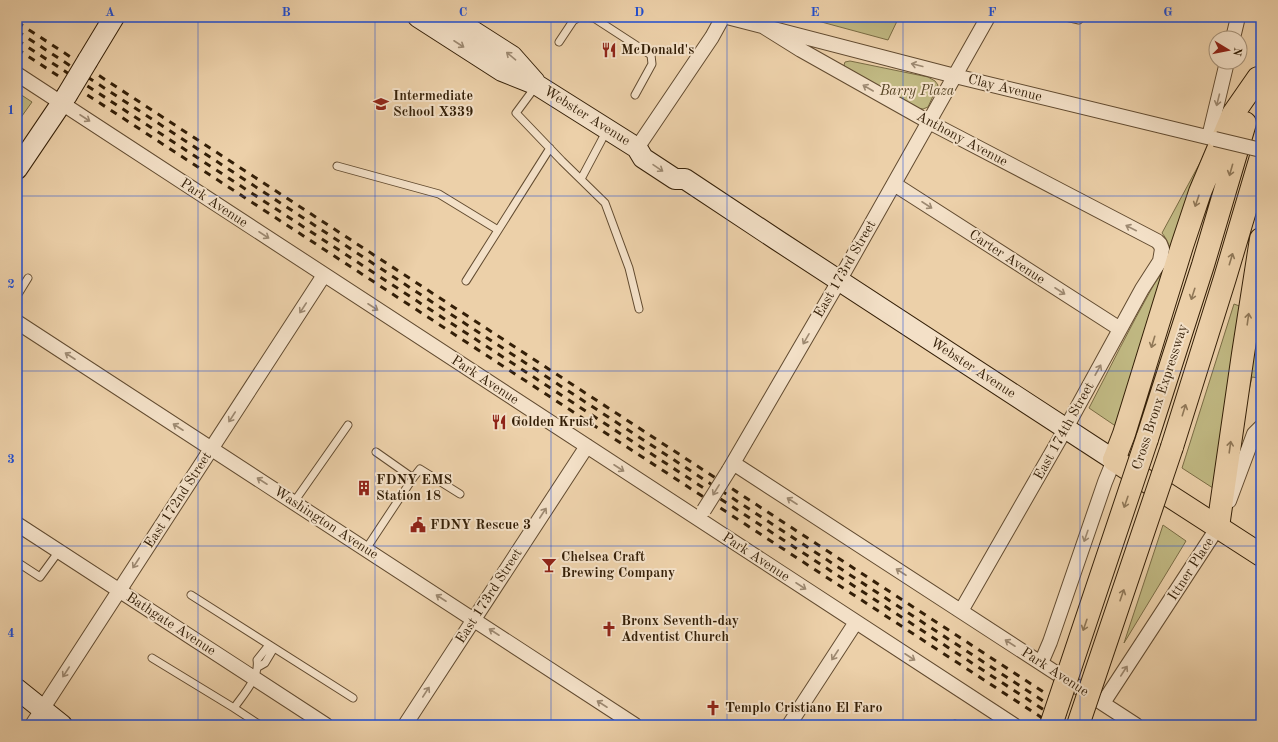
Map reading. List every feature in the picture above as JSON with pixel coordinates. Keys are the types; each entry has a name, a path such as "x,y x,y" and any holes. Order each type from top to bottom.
{"main road":[{"path":"17,168 64,99 114,17"},
{"name":"Webster Avenue","path":"451,17 512,56 538,85"},
{"name":"Webster Avenue","path":"424,19 502,71 538,85 637,148 649,146 682,168 685,179 1261,555"},
{"path":"1114,460 1122,441 1200,192 1233,114 1259,72"},
{"name":"Cross Bronx Expressway","path":"1051,725 1147,439 1203,265 1259,72"},
{"name":"Cross Bronx Expressway","path":"1078,725 1172,447 1261,157"},
{"path":"1218,528 1242,354 1261,239"},
{"path":"17,689 37,717 62,725"}],"street":[{"path":"637,148 712,37 723,17"},
{"name":"Clay Avenue","path":"727,17 955,76 1261,150"},
{"name":"East 173rd Street","path":"701,514 731,467 840,281 988,17"},
{"path":"1235,30 1238,17"},
{"name":"Anthony Avenue","path":"761,26 929,122 1154,239 1160,244 1162,249"},
{"path":"1212,138 1225,70"},
{"name":"Park Avenue","path":"17,74 64,99 324,275 587,446 701,514 856,622 1014,725"},
{"name":"Carter Avenue","path":"894,184 1120,330"},
{"name":"East 174th Street","path":"961,611 1066,428 1144,286 1160,261 1162,249"},
{"name":"East 172nd Street","path":"37,717 324,275"},
{"name":"Washington Avenue","path":"17,322 635,725"},
{"name":"Ittner Place","path":"1103,703 1218,528 1254,434 1261,427"},
{"name":"East 173rd Street","path":"405,725 587,446"},
{"path":"1041,663 1047,652 1104,482 1114,460"},
{"name":"Park Avenue","path":"731,467 961,611 1136,725"},
{"name":"Bathgate Avenue","path":"17,524 119,590 256,673 326,725"},
{"path":"789,725 856,622"}],"lane":[{"path":"559,42 573,21 580,17"},
{"path":"585,17 594,18 651,55 652,64 635,95"},
{"path":"1066,17 1079,20"},
{"path":"538,85 516,113 605,202 629,268 639,309"},
{"path":"581,179 607,130"},
{"path":"466,281 550,148"},
{"path":"337,166 439,194 498,230"},
{"path":"17,296 28,278"},
{"path":"294,502 348,425"},
{"path":"376,452 413,478"},
{"path":"366,549 420,469 460,494"},
{"path":"17,562 40,577 59,551"},
{"path":"190,595 353,698"},
{"path":"234,708 256,673 258,660 271,646"},
{"path":"152,658 260,725"}],"green space":[{"path":"803,17 899,17 888,40"},
{"name":"Barry Plaza","path":"850,61 928,77 935,81 938,85 928,107 923,109 916,108 847,69 844,65 845,62"},
{"path":"17,92 32,102 17,123"},
{"path":"1202,159 1117,427 1089,408 1154,284 1168,262 1170,252 1169,247 1162,233"},
{"path":"1234,304 1242,307 1216,490 1182,468"},
{"path":"1254,316 1261,321 1261,375 1259,378 1252,377 1239,435"},
{"path":"1163,525 1186,541 1124,643"}],"railway":[{"path":"17,22 1094,725"},
{"path":"17,31 1080,725"},
{"path":"17,40 1067,725"},
{"path":"17,49 1053,725"}],"place":[{"name":"McDonald's","path":"609,50"},
{"name":"Intermediate School X339","path":"381,104"},
{"name":"Golden Krust","path":"499,422"},
{"name":"FDNY EMS Station 18","path":"364,488"},
{"name":"FDNY Rescue 3","path":"418,525"},
{"name":"Chelsea Craft Brewing Company","path":"549,565"},
{"name":"Bronx Seventh-day Adventist Church","path":"609,629"},
{"name":"Templo Cristiano El Faro","path":"713,708"}]}
